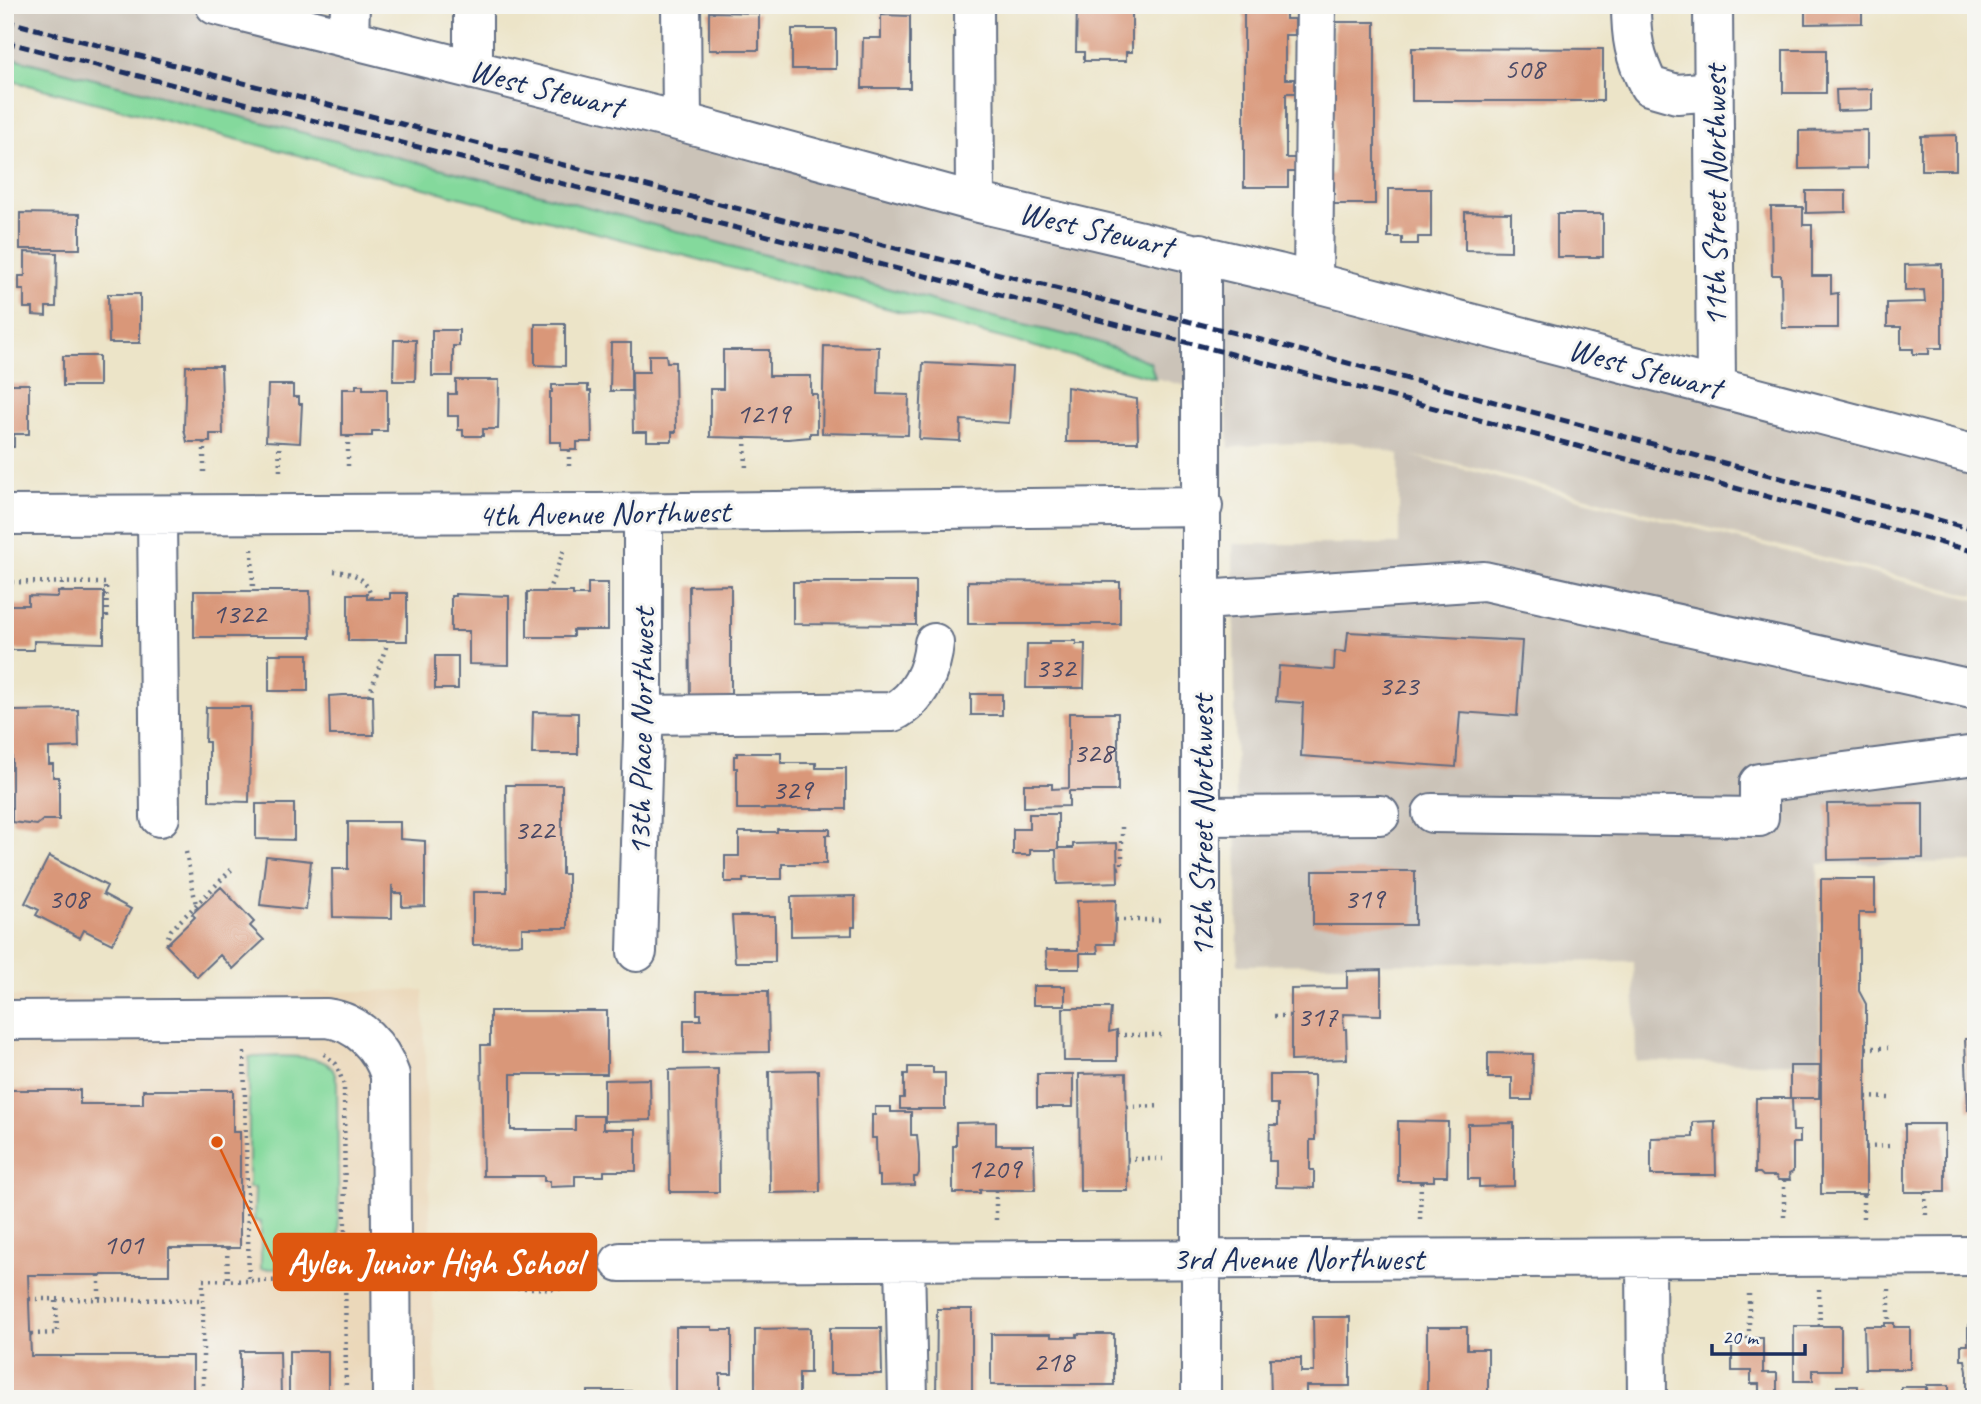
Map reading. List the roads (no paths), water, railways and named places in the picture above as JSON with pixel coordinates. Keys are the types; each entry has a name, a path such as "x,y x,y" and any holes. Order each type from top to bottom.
{"street":[{"name":"West Stewart","path":"215,5 350,22 473,70 682,122 975,202 1201,253 1976,455"},
{"path":"473,5 473,70"},
{"path":"681,5 682,122"},
{"path":"974,5 975,202"},
{"path":"1313,282 1316,5"},
{"path":"1631,5 1631,34 1636,62 1649,86 1677,94 1714,91"},
{"name":"11th Street Northwest","path":"1713,5 1716,386"},
{"name":"12th Street Northwest","path":"1201,253 1201,1399"},
{"name":"4th Avenue Northwest","path":"5,515 643,513 1203,506"},
{"name":"13th Place Northwest","path":"637,952 643,715 643,513"},
{"path":"157,516 160,817"},
{"path":"1203,600 1484,581 1976,690"},
{"path":"643,715 893,712 923,683 933,657 934,643"},
{"path":"1432,813 1759,817 1759,783 1976,755"},
{"path":"1202,816 1380,814"},
{"path":"5,1020 327,1018 346,1023 365,1036 382,1056 390,1076 392,1399"},
{"path":"5,1035 325,1031 350,1043 365,1061 371,1085 374,1144 374,1399"},
{"name":"3rd Avenue Northwest","path":"622,1262 1976,1256"},
{"path":"1646,1259 1647,1399"},
{"path":"905,1261 908,1399"}],"railway":[{"path":"5,21 448,136 1239,334 1976,530"},
{"path":"5,42 1201,346 1976,552"}],"place":[{"name":"Aylen Junior High School","path":"217,1142"}]}
